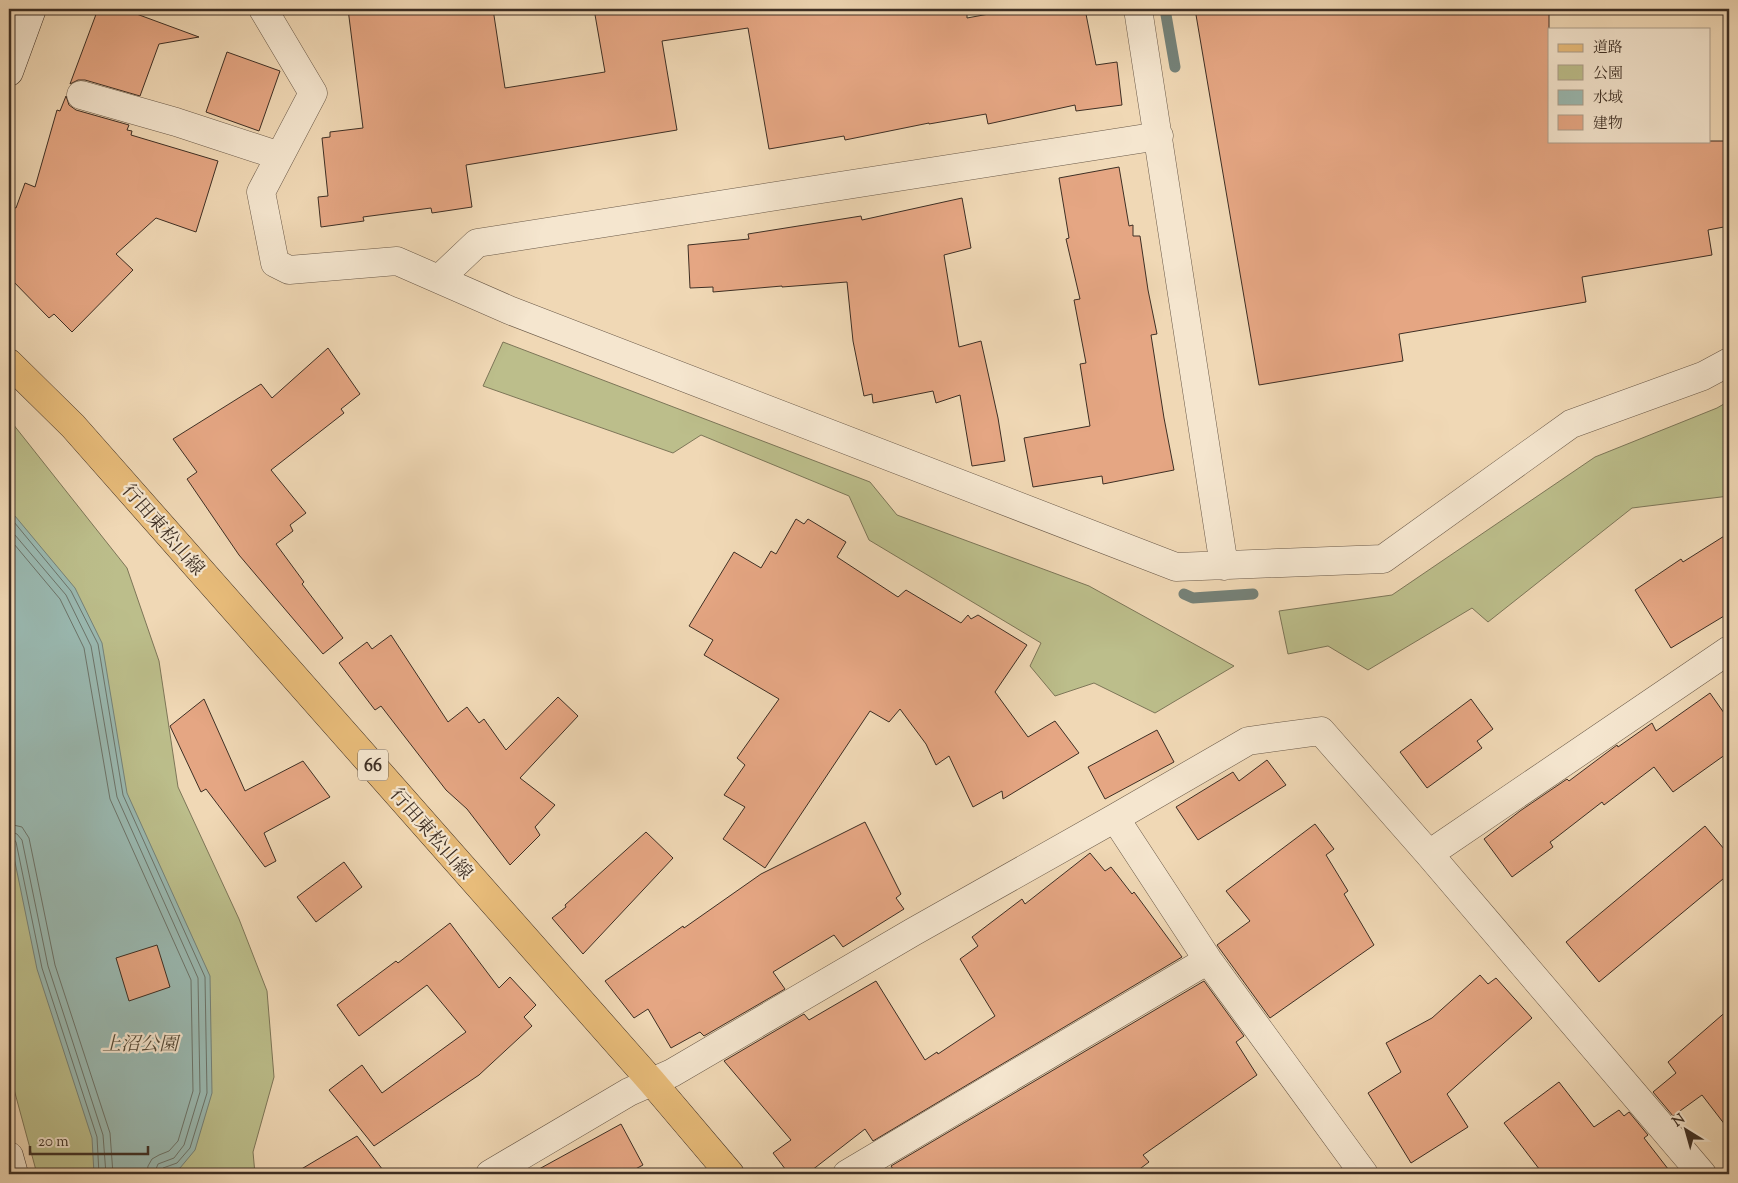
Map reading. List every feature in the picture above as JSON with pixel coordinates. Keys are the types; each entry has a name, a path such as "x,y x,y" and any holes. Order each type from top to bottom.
{"main road":[{"name":"行田東松山線","path":"9,363 73,426 652,1082 730,1174"}],"street":[{"path":"9,72 32,9"},
{"path":"264,9 313,93 261,192 275,263 289,270 397,261 519,313 1176,567 1383,559 1571,424 1703,376 1729,362"},
{"path":"1138,9 1224,566"},
{"path":"80,95 176,122 280,156"},
{"path":"439,278 477,243 1158,136"},
{"path":"1429,854 1729,650"},
{"path":"490,1174 629,1092 672,1073 913,932 1248,741 1321,731 1429,854 1702,1174"},
{"path":"1115,818 1208,960 1364,1174"},
{"path":"847,1174 1208,960"},
{"path":"9,1156 14,1174"}],"green space":[{"path":"503,342 870,482 897,515 1089,586 1234,666 1155,713 1094,683 1055,696 1030,666 1041,643 869,540 849,496 701,435 673,453 483,386"},
{"path":"1729,401 1729,496 1632,508 1488,622 1472,608 1368,670 1328,646 1288,654 1279,611 1392,595 1595,457 1717,408"},
{"name":"上沼公園","path":"9,419 127,568 159,661 178,787 239,919 267,991 274,1077 253,1152 255,1174 37,1174 9,1071"}],"water":[{"path":"15,516 75,588 102,643 127,793 210,976 212,1093 195,1150 180,1168 158,1174 94,1174 92,1138 37,969 9,833 9,517"}],"building":[{"path":"98,9 123,9 199,37 159,44 140,96 85,80 78,80 70,84"},
{"path":"348,9 493,9 505,88 605,72 594,9 967,9 967,18 1016,9 1085,9 1096,65 1117,62 1122,105 1076,111 1075,105 988,124 986,114 845,140 844,136 769,149 748,28 662,41 677,130 466,165 472,207 432,213 431,208 363,217 364,221 321,227 318,197 328,196 322,138 330,137 330,132 363,128"},
{"path":"1195,9 1549,9 1548,142 1729,141 1729,226 1708,230 1712,255 1582,277 1586,302 1399,334 1403,361 1259,385"},
{"path":"227,52 280,71 259,131 206,112"},
{"path":"66,96 69,105 76,110 129,125 127,130 132,131 131,135 218,161 196,232 156,218 116,254 133,270 72,332 54,314 49,318 9,277 9,206 16,208 25,183 35,187 57,110 60,111"},
{"path":"1119,167 1129,226 1133,225 1133,236 1140,236 1157,334 1151,335 1174,470 1103,484 1102,476 1033,487 1024,438 1090,426 1080,364 1086,363 1074,300 1080,299 1066,239 1069,238 1059,178"},
{"path":"962,198 971,248 944,255 959,347 981,341 998,418 1005,461 972,466 960,395 936,403 933,391 873,403 872,394 864,396 853,341 847,282 713,292 713,287 690,288 688,245 749,239 748,234 861,216 862,220"},
{"path":"328,348 360,394 341,409 344,413 271,470 306,513 290,525 293,531 276,544 304,582 302,584 343,638 323,654 239,555 187,479 197,472 173,439 261,384 272,398"},
{"path":"796,519 804,524 808,519 846,542 837,557 898,597 906,590 961,623 968,615 971,619 978,615 1027,645 995,692 1028,737 1055,721 1079,753 1003,799 1002,791 973,807 949,756 936,765 926,744 900,709 889,722 870,711 765,868 723,839 745,807 724,795 745,765 737,758 779,699 704,655 713,640 689,626 734,552 761,568 771,551 776,554"},
{"path":"1729,533 1729,613 1671,648 1635,590 1681,559 1683,562"},
{"path":"391,635 448,722 467,707 479,723 484,719 506,750 558,697 578,716 520,778 555,805 535,827 540,835 510,865 467,809 446,790 381,706 375,710 339,663 367,642 372,649"},
{"path":"1710,693 1729,720 1729,752 1673,792 1654,767 1604,805 1602,802 1550,842 1553,847 1512,877 1484,839 1520,811 1567,779 1569,781 1617,745 1618,747 1652,723 1656,731"},
{"path":"204,699 245,791 303,761 330,797 264,833 276,861 265,867 206,789 201,792 170,726"},
{"path":"1471,699 1493,729 1477,741 1482,748 1427,788 1400,752"},
{"path":"1157,730 1174,762 1105,799 1088,767"},
{"path":"1267,760 1286,785 1198,840 1176,807 1233,772 1239,781"},
{"path":"865,822 901,894 896,898 904,909 843,947 834,935 773,972 785,989 704,1036 700,1032 671,1048 648,1009 634,1018 605,981 761,874"},
{"path":"1315,824 1334,849 1326,855 1348,891 1344,894 1374,945 1270,1018 1217,945 1250,921 1226,891"},
{"path":"1705,826 1729,855 1729,874 1599,982 1566,942"},
{"path":"646,832 673,858 583,954 552,918"},
{"path":"1090,853 1105,871 1111,867 1132,894 1134,892 1182,957 873,1141 865,1129 807,1174 789,1174 773,1153 791,1140 724,1061 804,1014 809,1020 876,981 925,1060 937,1052 938,1054 995,1016 960,959 978,946 972,937 1022,899 1025,904"},
{"path":"344,862 362,887 316,922 297,897"},
{"path":"450,923 499,988 510,977 536,1005 524,1017 532,1026 479,1075 374,1146 329,1090 362,1065 382,1093 466,1032 427,985 359,1036 337,1005 396,961 398,963"},
{"path":"157,945 170,987 129,1001 116,958"},
{"path":"1480,975 1488,984 1496,978 1532,1018 1447,1094 1468,1127 1411,1163 1368,1093 1401,1072 1386,1043 1432,1018"},
{"path":"1204,981 1244,1036 1236,1042 1257,1075 1143,1155 1149,1162 1133,1174 896,1174 891,1166"},
{"path":"1729,1009 1729,1130 1702,1095 1673,1116 1653,1092 1676,1073 1668,1062"},
{"path":"1559,1082 1594,1127 1619,1110 1624,1116 1629,1112 1648,1135 1644,1138 1672,1174 1543,1174 1504,1123"},
{"path":"621,1124 643,1165 626,1174 530,1174"},
{"path":"357,1136 386,1174 293,1174"}],"waterway":[{"path":"1165,9 1175,67"},
{"path":"1184,594 1193,598 1253,594"}]}
